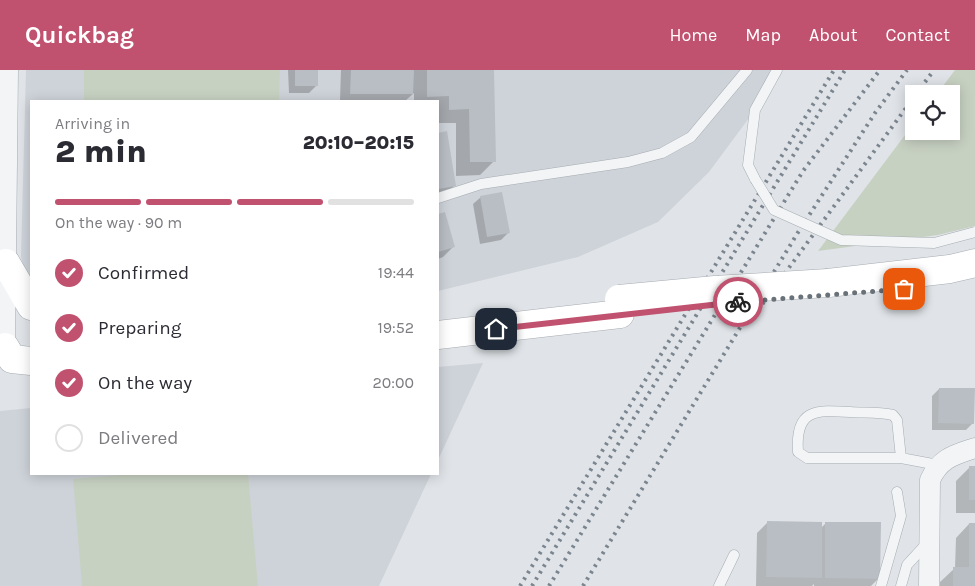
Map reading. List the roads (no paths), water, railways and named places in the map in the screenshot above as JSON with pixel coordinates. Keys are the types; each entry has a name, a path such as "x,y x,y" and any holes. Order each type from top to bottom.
{"street":[{"path":"8,70 3,271 9,348 12,359 30,361"},
{"path":"828,289 975,264"},
{"path":"3,271 30,305"},
{"path":"439,324 531,313 828,289 904,289 975,278"},
{"path":"439,335 620,306"},
{"path":"0,374 30,371"},
{"path":"928,586 930,480 938,465 946,458 975,448"}],"lane":[{"path":"439,198 481,184 628,162 662,153 691,137 747,70"},
{"path":"777,70 755,110 748,165 774,210 841,240 934,243 975,232"},
{"path":"900,458 897,420 893,415 819,410 808,415 801,423 798,452 806,458 900,458 938,465"},
{"path":"881,586 900,516 897,492"},
{"path":"902,586 907,565 929,541"},
{"path":"719,586 734,555"}],"railway":[{"path":"520,586 834,70"},
{"path":"532,586 845,70"},
{"path":"549,586 803,171 880,70"},
{"path":"583,586 797,234 875,113 907,70"},
{"path":"923,85 934,70"},
{"path":"758,310 905,109"}]}
